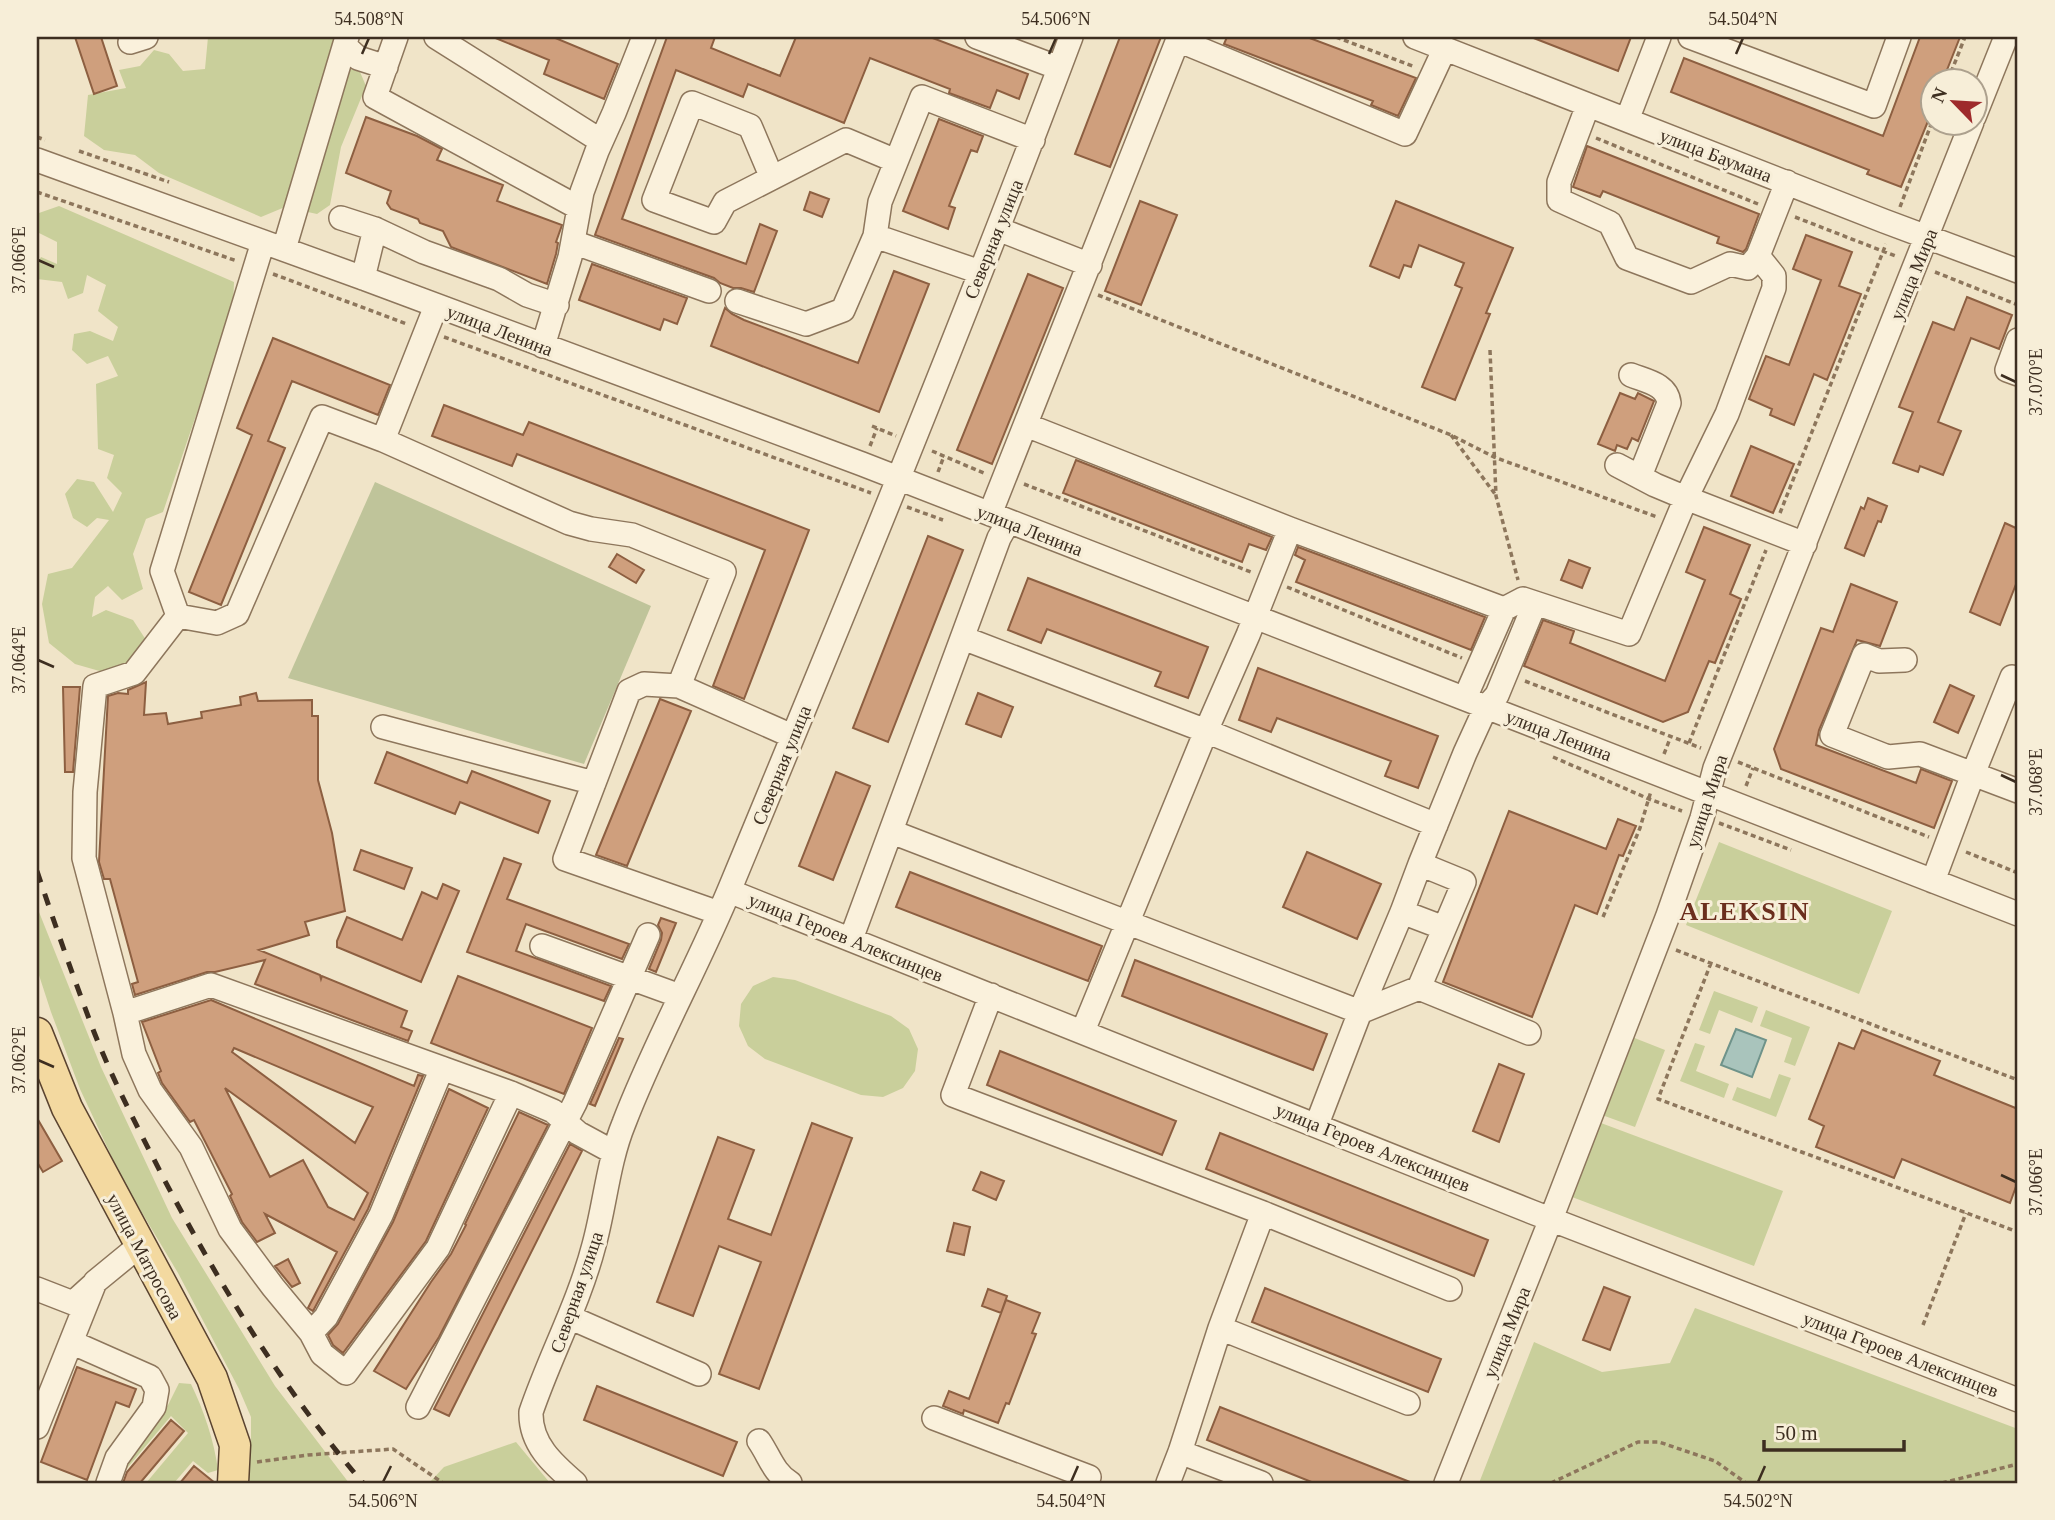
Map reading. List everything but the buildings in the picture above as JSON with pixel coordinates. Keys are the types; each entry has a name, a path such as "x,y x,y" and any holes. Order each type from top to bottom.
{"main road":[{"name":"улица Матросова","path":"37,1033 67,1108 212,1378 235,1445 234,1474"}],"street":[{"path":"396,37 375,97 579,208"},
{"path":"436,37 601,141"},
{"path":"543,346 573,242 582,192 644,37"},
{"path":"977,37 1059,68"},
{"name":"Северная улица","path":"575,1483 546,1456 530,1426 531,1412 594,1247 613,1152 680,996 729,891 898,479 998,229 1070,37"},
{"name":"улица Баумана","path":"1415,37 1894,225 2017,267"},
{"path":"1627,120 1659,37"},
{"path":"1690,37 1874,106 1899,37"},
{"path":"1988,83 2006,37"},
{"path":"851,939 999,538 1004,479 1179,38 1405,134 1445,48"},
{"path":"346,42 358,58 386,67"},
{"path":"178,617 162,571 255,267 274,246 346,42"},
{"path":"737,301 806,324 843,310 876,236 880,202 922,97 1032,140"},
{"path":"772,178 750,126 692,103 654,200 714,222 725,202 772,178 846,140 897,161"},
{"path":"1588,104 1559,182 1559,200 1610,223 1627,258 1691,282 1730,264 1748,268 1758,256 1787,182"},
{"name":"улица Мира","path":"1446,1483 1657,943 1702,818 1707,792 1720,755 1967,136"},
{"name":"улица Ленина","path":"43,150 274,246 898,479 2018,914"},
{"path":"341,218 499,279 527,295 557,305"},
{"path":"363,278 374,229"},
{"path":"998,229 1090,265"},
{"path":"876,236 980,272"},
{"path":"573,242 709,291"},
{"path":"1026,425 1290,529 1521,603 1629,634 1686,498 1727,414 1774,288 1774,276 1758,256"},
{"path":"383,440 436,306"},
{"path":"2018,340 2007,370 2018,374"},
{"path":"1631,375 1664,389 1669,403 1640,476"},
{"path":"178,617 218,623 237,614 323,416 569,523 632,535 724,572 679,686"},
{"path":"1617,465 1655,485 1805,544"},
{"path":"1083,1031 1290,529"},
{"path":"1317,1124 1436,825 1476,702 1480,664 1521,603"},
{"path":"1476,702 1497,695 1506,673 1521,603"},
{"path":"178,617 134,673 94,686 85,792 84,858 134,1054 150,1090 191,1147 230,1229 310,1332 322,1354 346,1373 438,1248 511,1093"},
{"path":"963,638 1206,731 1436,825"},
{"path":"1905,660 1880,661 1864,655 1832,736 1888,757 1920,754 2018,791"},
{"path":"1933,881 2012,677"},
{"path":"719,913 565,859 629,691 644,684 679,686 792,736"},
{"path":"383,727 594,783"},
{"path":"892,832 1360,1012 1419,988 1529,1032"},
{"path":"1419,988 1464,882 1420,863"},
{"name":"улица Героев Алексинцев","path":"729,891 1551,1219 2018,1400"},
{"path":"1402,912 1444,928"},
{"path":"418,1407 565,1122 648,935"},
{"path":"542,946 680,996"},
{"path":"125,1013 211,985 511,1093 553,1111 578,1133 613,1152"},
{"path":"991,995 953,1095 1263,1213 1450,1289"},
{"path":"310,1332 326,1317 381,1215 442,1068"},
{"path":"1168,1483 1220,1328 1263,1213"},
{"path":"37,1289 73,1303 139,1246"},
{"path":"37,1427 96,1282"},
{"path":"569,1317 699,1374"},
{"path":"1220,1328 1408,1403"},
{"path":"71,1342 150,1377 158,1390 154,1407 117,1458 108,1483"},
{"path":"934,1418 1088,1477 1086,1483"},
{"path":"759,1441 776,1471 790,1483"},
{"path":"1180,1452 1261,1483"}],"path":[{"path":"1336,37 1433,74"},
{"path":"1954,66 1965,37"},
{"path":"1578,131 2018,305"},
{"path":"1689,743 1928,136"},
{"path":"37,137 43,150"},
{"path":"73,149 169,182"},
{"path":"37,192 255,267 946,521"},
{"path":"1080,289 1451,435 1494,457 1675,524"},
{"path":"1490,350 1496,496 1521,603"},
{"path":"872,426 964,466 1047,492 1480,664"},
{"path":"1451,435 1496,496"},
{"path":"1506,673 2018,873"},
{"path":"1603,917 1640,828 1671,736"},
{"path":"1550,756 1649,799 1791,850"},
{"path":"1657,943 2018,1078"},
{"path":"1711,963 1658,1099 2018,1233"},
{"path":"1923,1325 1966,1213"},
{"path":"1551,1483 1638,1442 1659,1441 1715,1461 1746,1483"},
{"path":"234,1474 308,1455 394,1449 443,1483"},
{"path":"1942,1483 2018,1464"}],"green space":[{"path":"208,37 338,37 332,63 360,72 366,86 341,147 330,205 317,214 285,207 261,217 159,173 135,155 104,150 84,136 88,95 126,88 119,70 140,66 154,50 169,54 183,71 205,69"},
{"path":"59,206 234,282 233,307 163,512 146,519 133,554 143,589 122,600 108,586 95,597 92,617 106,610 133,620 146,640 138,664 117,676 75,664 49,643 42,604 48,574 72,568 109,520 97,518 87,527 73,518 65,494 77,479 94,482 113,512 122,493 107,478 114,455 98,449 96,384 118,376 108,356 87,364 72,350 74,334 90,331 113,341 118,327 98,311 106,285 87,275 83,293 68,299 62,282 37,279 37,264 41,257 57,264 57,242 39,233 39,213"},
{"path":"375,482 651,606 584,764 288,678"},
{"path":"1719,842 1892,911 1859,994 1686,925"},
{"path":"37,907 101,1067 172,1218 275,1386 349,1483 251,1483 246,1471 251,1453 251,1417 178,1273 123,1181 80,1089 51,1012 37,969"},
{"path":"773,977 795,980 891,1016 909,1029 918,1049 915,1071 903,1088 883,1097 861,1095 765,1059 748,1046 739,1026 741,1004 753,986"},
{"path":"1714,991 1758,1007 1752,1023 1719,1010 1710,1034 1699,1030"},
{"path":"1766,1010 1810,1027 1795,1066 1784,1062 1792,1038 1760,1026"},
{"path":"1632,1037 1665,1050 1635,1127 1602,1115"},
{"path":"1695,1043 1705,1046 1696,1071 1729,1084 1724,1098 1680,1081"},
{"path":"1779,1074 1791,1078 1776,1117 1732,1100 1737,1087 1770,1099"},
{"path":"1601,1123 1783,1191 1754,1266 1572,1197"},
{"path":"1695,1308 2018,1429 2018,1483 1479,1483 1534,1342 1602,1372 1670,1363"},
{"path":"179,1383 191,1384 196,1394 211,1437 218,1470 208,1473 193,1461 174,1483 146,1483 188,1433 171,1416 123,1473 120,1463 168,1405"},
{"path":"516,1442 550,1483 429,1483 444,1467"}],"water":[{"path":"1736,1029 1766,1040 1752,1077 1721,1065"}],"railway":[{"path":"37,871 94,1032 165,1181 256,1338 307,1412 363,1483"}],"district":[{"name":"ALEKSIN","path":"1745,911"}]}
